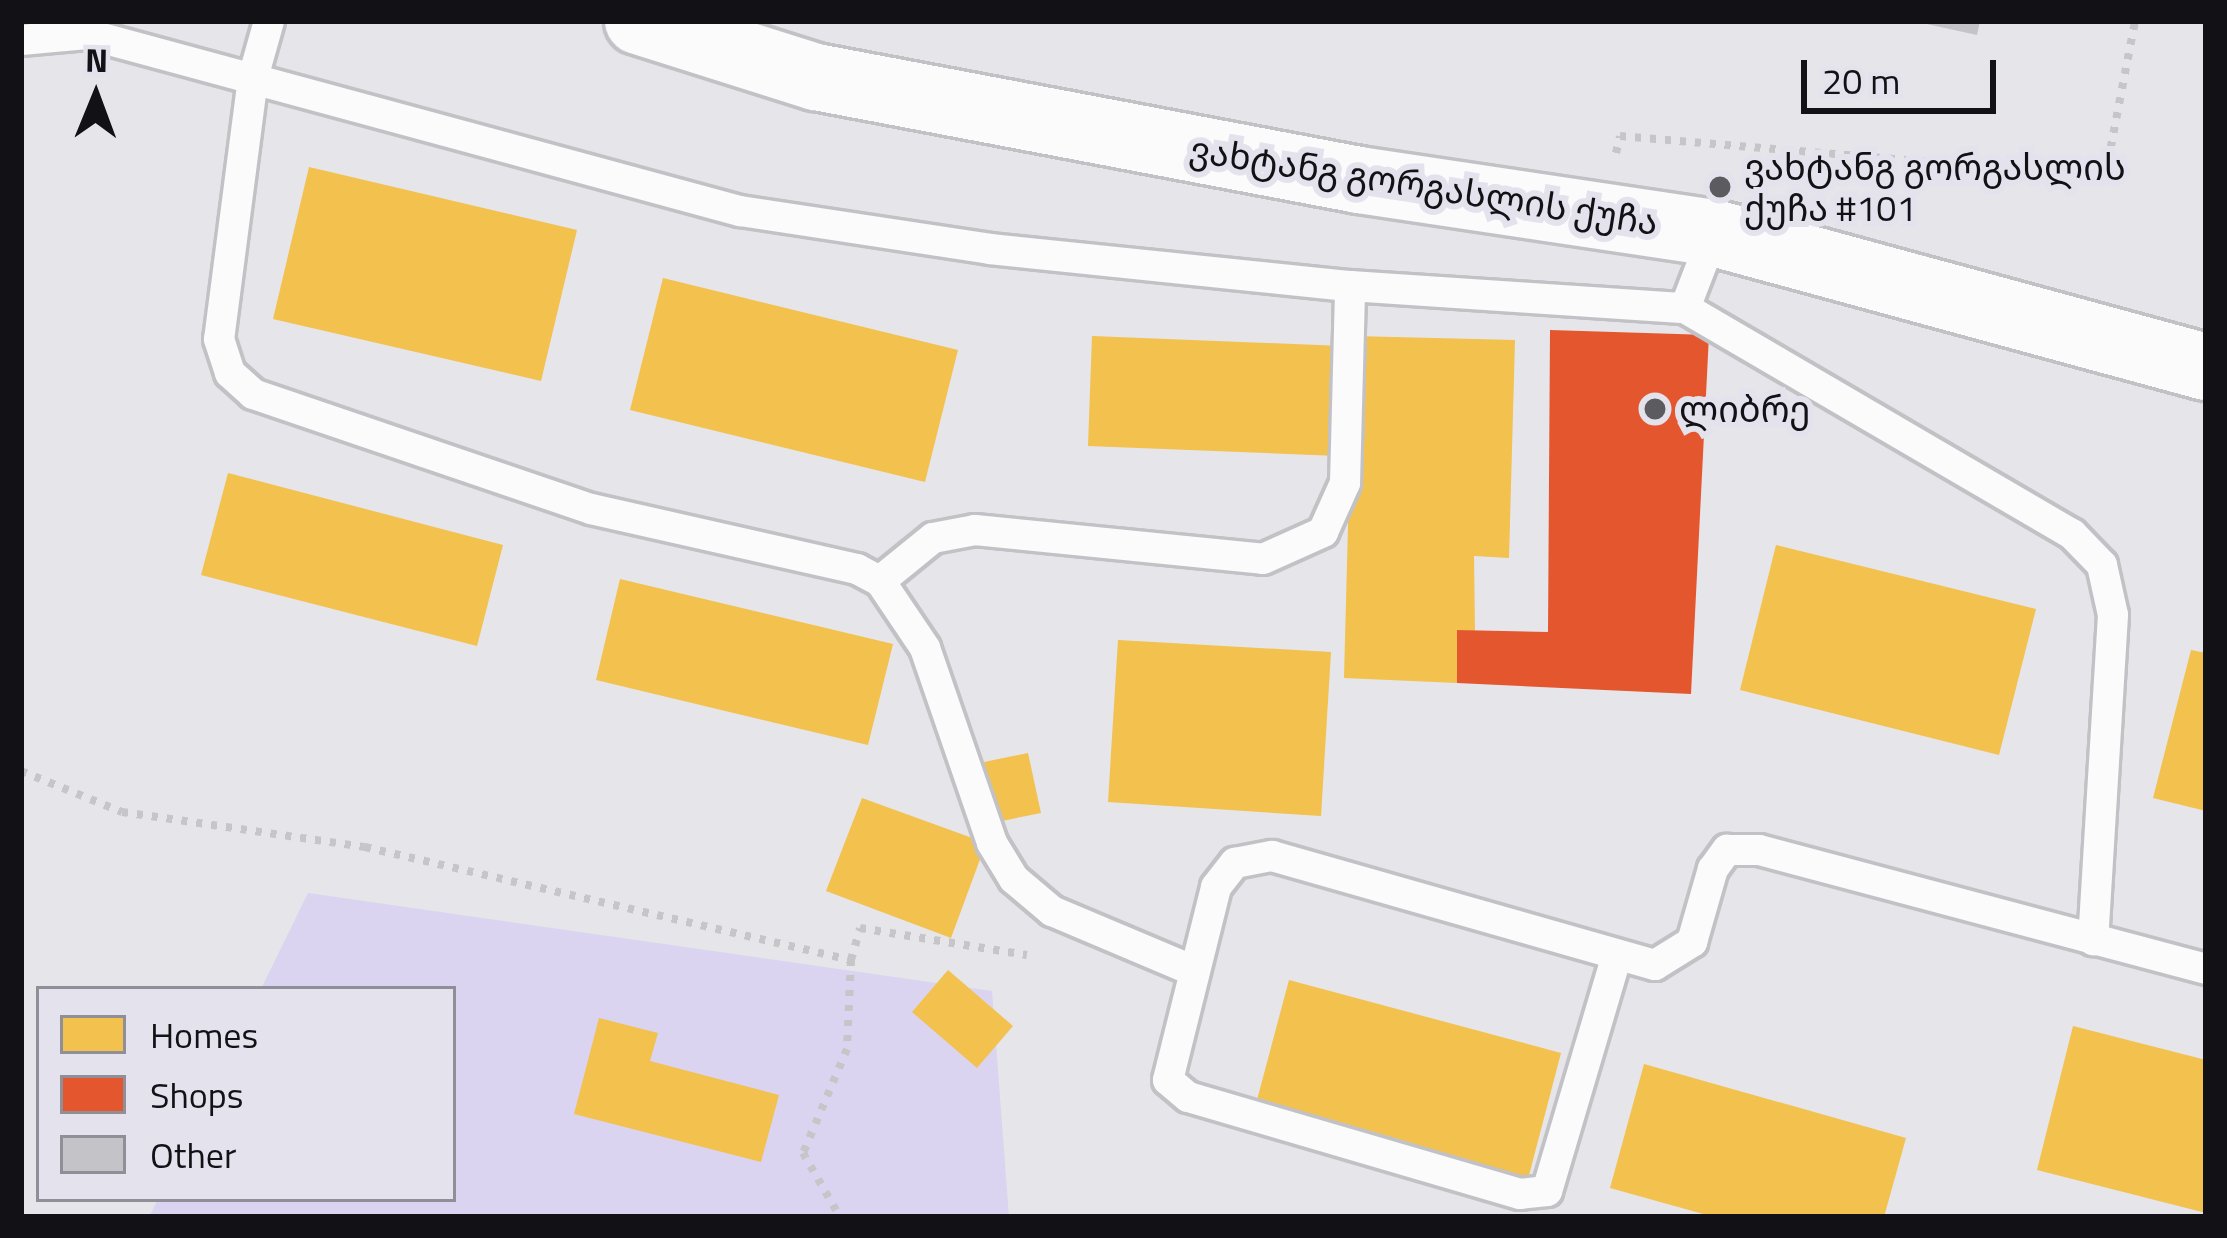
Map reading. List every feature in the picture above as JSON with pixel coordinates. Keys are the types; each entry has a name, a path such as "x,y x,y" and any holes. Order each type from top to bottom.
{"street":[{"name":"ვახტანგ გორგასლის ქუჩა","path":"638,21 816,77 1359,180 1714,233 2206,367"}],"lane":[{"path":"269,21 253,78 219,339 230,373 253,394 591,509 856,569 880,581 925,648 992,844 1014,880 1052,911 1192,970"},
{"path":"21,40 87,34 740,211 990,249 1350,286 1685,308 2072,534 2102,565 2113,615 2093,940"},
{"path":"1685,308 1714,233"},
{"path":"880,581 933,538 975,530 1263,559 1323,532 1345,483 1350,286"},
{"path":"1617,955 1560,1164 1546,1191 1520,1194 1188,1097 1168,1080 1216,887 1235,863 1273,856 1655,965 1692,942 1712,869 1727,850 1759,850 2206,969"}],"path":[{"path":"1604,213 1620,136 2105,178 2135,21"},
{"path":"21,771 122,812 365,847 851,960"},
{"path":"839,1217 803,1153 847,1049 851,960 860,928 1038,956 1014,880"}],"shaded area":[{"path":"308,893 992,991 1009,1217 149,1217 156,1202 456,1202 456,986 262,986"}],"building: Homes":[{"path":"309,167 577,230 541,381 273,319"},
{"path":"663,278 958,350 925,482 630,410"},
{"path":"1092,336 1342,346 1338,456 1088,446"},
{"path":"1353,336 1515,340 1509,558 1474,556 1475,631 1457,630 1457,683 1344,678"},
{"path":"228,473 503,545 477,646 201,575"},
{"path":"1776,545 2036,609 1999,755 1740,690"},
{"path":"620,579 893,644 868,745 596,680"},
{"path":"1118,640 1331,652 1321,816 1108,802"},
{"path":"2191,650 2206,653 2206,811 2153,798"},
{"path":"1028,753 1041,813 997,822 984,762"},
{"path":"862,798 986,843 951,938 826,891"},
{"path":"948,970 1013,1026 977,1068 912,1012"},
{"path":"1289,980 1561,1053 1527,1183 1254,1111"},
{"path":"599,1018 658,1033 650,1061 779,1095 761,1162 574,1114"},
{"path":"2073,1026 2206,1060 2206,1213 2037,1170"},
{"path":"1644,1064 1906,1138 1884,1217 1714,1217 1610,1188"}],"building: Shops":[{"path":"1550,330 1709,335 1691,694 1457,683 1457,630 1548,632"}],"building: Other":[{"path":"1913,21 1980,21 1977,35"}],"place":[{"name":"ვახტანგ გორგასლის ქუჩა #101","path":"1720,187"},
{"name":"ლიბრე","path":"1655,409"}]}
